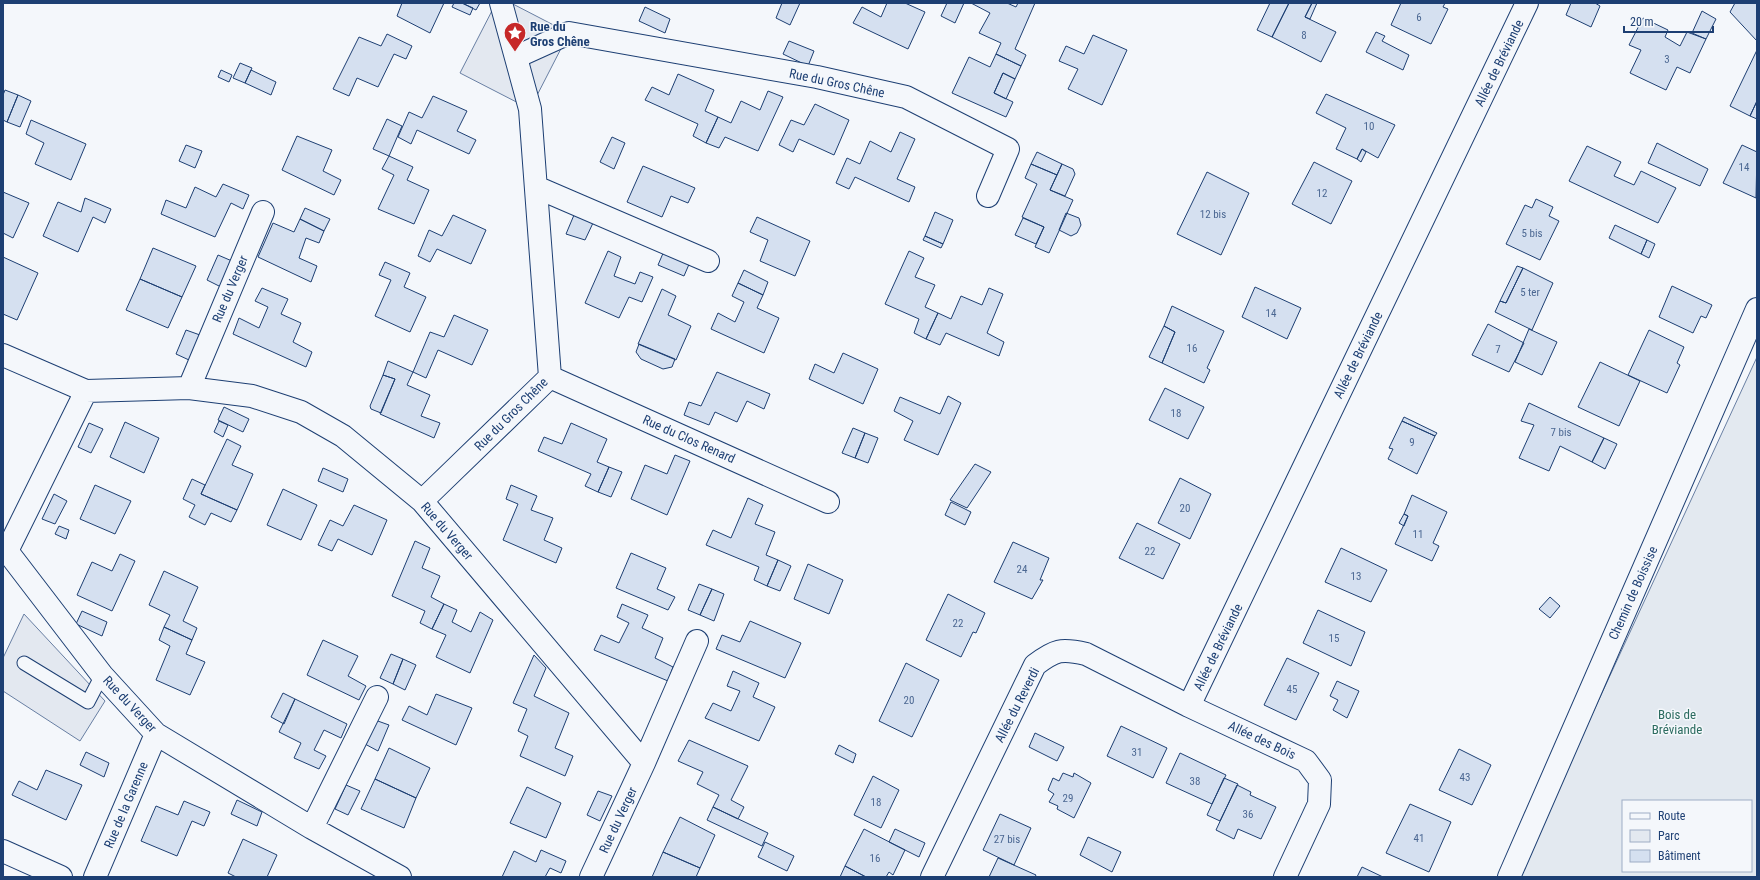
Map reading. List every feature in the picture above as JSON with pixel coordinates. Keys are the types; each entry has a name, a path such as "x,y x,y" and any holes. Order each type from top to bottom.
{"street":[{"name":"Rue du Gros Chêne","path":"422,501 550,377 530,109 501,3"},
{"name":"Allée de Bréviande","path":"1189,706 1528,3"},
{"name":"Rue du Gros Chêne","path":"516,57 569,33 817,77 906,97 1008,149 988,196"},
{"path":"536,187 708,261"},
{"name":"Rue du Verger","path":"189,388 263,212"},
{"name":"Chemin de Boissise","path":"1509,877 1757,309"},
{"name":"Rue du Verger","path":"3,355 86,391 189,388 252,396 301,412 343,436 422,501 644,763"},
{"name":"Rue du Clos Renard","path":"550,377 828,502"},
{"name":"Rue du Verger","path":"86,391 5,550 102,675 156,734 312,828 400,877"},
{"name":"Rue du Verger","path":"591,877 644,763 697,641"},
{"name":"Allée du Reverdi","path":"932,877 1036,665 1051,652 1072,651 1086,654 1189,706"},
{"path":"312,828 378,697"},
{"name":"Allée des Bois","path":"1189,706 1306,761 1320,780 1319,804 1285,877"},
{"name":"Rue de la Garenne","path":"95,877 156,734"},
{"path":"3,851 61,877"}],"lane":[{"path":"24,663 88,702 102,675"}],"green space":[{"name":"Bois de Bréviande","path":"1757,357 1757,877 1517,877"}],"shaded area":[{"name":"Rue du Gros Chêne","path":"496,3 511,3 569,33 530,109 460,73"},
{"path":"24,614 105,701 80,741 3,691 3,658"}],"building":[{"path":"402,3 444,3 430,33 397,16"},
{"path":"454,3 462,3 473,8 470,15 452,7"},
{"path":"462,3 480,3 476,10"},
{"path":"782,3 800,3 790,25 776,18"},
{"path":"887,3 905,3 925,12 908,49 853,23 862,7 881,17"},
{"path":"947,3 964,3 955,23 941,16"},
{"path":"971,3 1007,3 1016,7 1018,3 1035,3 1015,49 1026,55 1021,66 996,54 1001,43 979,33 990,13"},
{"path":"1270,3 1289,3 1272,37 1257,30"},
{"path":"1289,3 1312,3 1305,17 1336,32 1321,62 1272,37"},
{"path":"1312,3 1317,3 1310,19 1305,17"},
{"path":"1401,3 1445,3 1443,7 1448,9 1431,44 1391,25"},
{"path":"1571,3 1595,3 1600,6 1591,27 1566,15"},
{"path":"1735,3 1757,3 1757,41 1730,12"},
{"path":"645,7 670,19 665,33 639,21"},
{"path":"1702,11 1716,19 1706,39 1692,33"},
{"path":"1643,18 1668,30 1665,37 1680,46 1687,32 1706,39 1690,73 1677,67 1666,90 1630,73 1641,50 1629,45"},
{"path":"1376,32 1385,36 1382,41 1409,55 1403,70 1366,52"},
{"path":"387,34 412,46 406,59 394,54 378,87 357,78 349,96 333,89 359,37 381,46"},
{"path":"1093,35 1127,50 1102,105 1068,89 1078,69 1059,61 1066,46 1084,54"},
{"path":"789,41 814,51 808,66 783,54"},
{"path":"1757,50 1757,101 1750,116 1730,106"},
{"path":"996,54 1021,66 1015,79 1003,73 994,93 1013,102 1006,117 952,93 969,57 990,67"},
{"path":"240,63 252,68 245,83 233,78"},
{"path":"221,70 232,75 229,82 218,77"},
{"path":"251,70 276,82 271,95 245,83"},
{"path":"1003,73 1015,79 1006,99 994,93"},
{"path":"678,74 714,90 705,111 718,117 706,143 693,136 698,124 645,100 652,87 669,95"},
{"path":"5,90 18,95 7,122 3,120 3,95"},
{"path":"768,91 783,97 758,151 725,137 719,148 706,143 718,117 731,123 741,101 760,110"},
{"path":"1326,94 1395,125 1378,158 1362,149 1357,159 1336,149 1346,128 1316,113"},
{"path":"18,95 31,101 20,127 7,122"},
{"path":"433,96 467,111 457,131 476,140 469,154 417,130 411,144 398,137 409,112 422,118"},
{"path":"1757,101 1757,119 1750,116"},
{"path":"815,104 849,120 834,155 799,139 793,152 779,145 791,120 804,125"},
{"path":"387,119 402,126 389,156 373,149"},
{"path":"31,120 86,144 71,180 35,164 44,143 26,134"},
{"path":"900,132 915,139 897,179 915,187 909,202 855,177 849,189 836,183 847,158 860,164 870,141 891,152"},
{"path":"297,136 332,150 323,171 341,180 334,195 282,170"},
{"path":"612,137 625,143 614,169 600,162"},
{"path":"1657,143 1708,169 1700,186 1648,163"},
{"path":"186,145 202,151 195,168 179,161"},
{"path":"1742,145 1757,152 1756,198 1723,183"},
{"path":"1587,146 1621,162 1614,176 1634,185 1641,171 1676,188 1658,223 1569,181"},
{"path":"1362,149 1366,152 1361,162 1357,159"},
{"path":"1037,152 1062,164 1057,175 1031,164"},
{"path":"389,156 413,167 407,180 429,190 414,224 378,209 394,175 382,169"},
{"path":"1314,162 1352,181 1331,224 1292,204"},
{"path":"1031,164 1057,175 1050,190 1073,200 1049,253 1035,247 1044,227 1022,217 1037,184 1025,178"},
{"path":"1062,164 1073,169 1075,174 1065,196 1050,190"},
{"path":"643,166 695,188 688,203 671,196 662,217 627,202"},
{"path":"1207,172 1249,193 1221,255 1177,234"},
{"path":"223,184 249,195 243,209 231,203 215,237 161,214 166,200 186,208 195,187 216,197"},
{"path":"3,192 29,203 13,238 3,233"},
{"path":"85,198 111,209 105,223 93,217 78,252 43,236 58,202 81,212"},
{"path":"1536,199 1553,207 1549,216 1559,221 1540,260 1506,244 1525,205 1532,208"},
{"path":"305,208 330,219 324,231 300,219"},
{"path":"935,212 953,220 943,244 925,236"},
{"path":"1066,213 1079,218 1081,225 1077,233 1071,236 1059,230"},
{"path":"453,215 486,230 471,264 437,249 430,262 418,256 429,230 442,236"},
{"path":"574,215 593,223 585,240 566,234"},
{"path":"757,217 810,241 795,276 760,261 768,240 750,232"},
{"path":"1023,218 1044,227 1036,244 1015,235"},
{"path":"300,219 324,231 319,243 306,238 299,258 317,266 311,282 258,257 273,223 294,232"},
{"path":"1615,225 1647,240 1641,254 1609,238"},
{"path":"925,236 943,244 941,248 923,240"},
{"path":"1647,240 1655,244 1649,258 1641,254"},
{"path":"153,248 196,266 182,297 140,279"},
{"path":"608,251 621,257 614,276 635,284 640,272 653,277 642,302 629,297 619,318 585,303"},
{"path":"664,251 690,262 684,276 658,265"},
{"path":"909,251 924,258 915,277 935,285 925,307 938,313 926,339 914,333 919,319 885,304"},
{"path":"218,255 232,261 221,287 207,280"},
{"path":"3,257 38,273 17,320 3,314"},
{"path":"385,262 410,273 404,287 426,297 410,332 375,316 391,280 379,275"},
{"path":"1517,266 1523,268 1506,303 1500,301"},
{"path":"1523,268 1553,283 1532,330 1495,312 1500,301 1506,303"},
{"path":"744,270 768,282 763,295 738,283"},
{"path":"140,279 182,297 168,328 126,310"},
{"path":"738,283 763,295 757,308 779,318 764,353 711,329 718,313 735,322 744,302 732,296"},
{"path":"1672,286 1712,305 1706,318 1701,316 1693,333 1659,317"},
{"path":"1255,287 1301,308 1287,339 1242,317"},
{"path":"262,288 288,299 281,314 301,323 293,342 312,352 306,367 233,334 239,318 259,328 268,307 255,301"},
{"path":"989,288 1003,294 987,333 1004,342 999,356 946,333 940,345 926,339 938,313 951,319 961,296 982,305"},
{"path":"662,289 676,296 668,315 691,326 676,360 638,344"},
{"path":"1172,306 1224,331 1207,368 1210,370 1204,383 1162,363 1175,332 1164,326"},
{"path":"454,315 488,330 472,365 438,350 426,378 413,372 430,332 444,337"},
{"path":"1488,324 1524,343 1509,372 1472,355"},
{"path":"1164,326 1175,332 1162,363 1149,357"},
{"path":"1529,329 1557,342 1542,375 1515,362"},
{"path":"186,330 200,335 189,360 176,354"},
{"path":"1649,330 1684,347 1677,363 1680,365 1667,393 1628,375"},
{"path":"639,344 675,359 672,367 663,369 641,359 636,352"},
{"path":"843,353 878,369 863,404 809,379 815,364 834,373"},
{"path":"388,361 413,372 407,385 430,395 421,416 440,423 434,438 380,414 395,379 383,375"},
{"path":"1600,362 1640,381 1619,426 1578,407"},
{"path":"717,372 770,394 764,409 747,401 737,422 715,412 709,425 684,415 689,402 701,406"},
{"path":"383,375 395,379 381,413 371,409 370,406"},
{"path":"1165,388 1204,407 1188,439 1149,420"},
{"path":"948,396 961,403 938,455 904,440 913,421 894,411 900,397 940,414"},
{"path":"1529,403 1604,438 1592,462 1560,446 1549,471 1519,458 1534,425 1521,421"},
{"path":"224,407 249,419 243,432 218,420"},
{"path":"1404,417 1437,433 1435,436 1402,421"},
{"path":"219,421 228,425 223,437 214,432"},
{"path":"1402,421 1435,436 1417,474 1388,459 1393,449 1389,448"},
{"path":"125,422 159,438 144,473 110,457"},
{"path":"89,423 103,429 91,453 78,447"},
{"path":"571,423 607,439 597,462 609,467 598,492 585,486 591,474 538,451 544,437 562,444"},
{"path":"853,428 865,433 855,458 842,453"},
{"path":"865,433 878,438 868,463 855,458"},
{"path":"1604,438 1617,444 1605,469 1592,462"},
{"path":"227,439 241,446 232,465 253,474 237,510 201,494"},
{"path":"675,455 690,461 667,515 631,499 645,465 667,474"},
{"path":"975,464 991,472 967,508 950,500"},
{"path":"609,467 622,472 611,497 598,492"},
{"path":"323,468 348,479 343,492 318,481"},
{"path":"1180,478 1211,494 1190,539 1158,523"},
{"path":"192,479 205,485 201,494 237,510 231,522 211,513 205,525 189,517 195,505 183,499"},
{"path":"95,485 131,501 115,534 80,519"},
{"path":"511,485 537,496 531,510 553,518 544,540 562,548 556,563 503,540 518,504 506,499"},
{"path":"283,489 317,505 301,540 267,525"},
{"path":"54,494 67,501 55,524 42,519"},
{"path":"1412,495 1447,512 1433,543 1439,546 1432,561 1395,544 1408,516 1404,514"},
{"path":"748,498 763,505 755,524 775,532 766,555 778,560 767,586 754,580 759,567 706,545 713,530 731,538"},
{"path":"951,502 971,512 965,525 945,515"},
{"path":"354,505 387,520 372,555 338,539 332,551 318,545 330,520 343,526"},
{"path":"1404,514 1408,516 1404,526 1399,523"},
{"path":"1137,523 1180,544 1163,579 1119,558"},
{"path":"59,526 69,530 66,539 55,534"},
{"path":"415,541 430,548 422,568 440,576 431,597 444,604 432,629 420,623 425,611 392,596"},
{"path":"1013,542 1049,558 1040,580 1043,580 1032,599 994,582"},
{"path":"1341,548 1387,570 1371,602 1325,582"},
{"path":"631,553 666,568 657,589 675,597 668,610 616,588"},
{"path":"120,554 135,561 112,611 77,595 92,562 112,571"},
{"path":"778,560 791,566 780,591 767,586"},
{"path":"808,564 843,580 829,614 794,599"},
{"path":"164,571 198,587 183,621 197,628 192,640 164,627 170,615 149,605"},
{"path":"699,584 712,589 700,615 688,610"},
{"path":"712,589 724,594 714,621 700,615"},
{"path":"948,594 985,613 976,633 973,632 961,657 926,640"},
{"path":"1550,597 1560,606 1550,618 1539,609"},
{"path":"444,604 457,610 452,622 471,632 480,612 493,620 470,673 436,657 446,635 432,629"},
{"path":"622,604 648,615 642,628 663,638 655,658 673,667 668,681 594,650 601,635 619,643 629,623 617,617"},
{"path":"1318,610 1365,632 1351,666 1303,643"},
{"path":"82,611 107,622 102,636 76,624"},
{"path":"750,621 801,643 785,678 716,649 722,635 740,642"},
{"path":"164,627 192,640 186,654 205,662 190,695 156,680 170,646 159,640"},
{"path":"323,640 358,656 348,676 366,686 359,700 307,675"},
{"path":"391,654 403,659 393,684 380,678"},
{"path":"534,655 546,668 534,696 569,713 555,748 573,756 565,776 520,756 528,736 518,731 527,709 513,703"},
{"path":"1287,658 1319,673 1296,720 1264,705"},
{"path":"403,659 416,665 405,690 393,684"},
{"path":"906,663 939,680 912,737 879,721"},
{"path":"733,671 759,683 753,697 775,707 759,741 705,718 713,703 731,711 740,691 727,686"},
{"path":"1337,681 1359,691 1347,718 1333,710 1338,700 1330,696"},
{"path":"283,693 295,699 284,724 271,717"},
{"path":"436,694 472,708 456,745 402,720 409,706 427,715"},
{"path":"295,699 347,724 341,738 324,730 314,750 326,756 319,769 294,758 301,743 279,732"},
{"path":"375,720 389,725 378,751 365,744"},
{"path":"1121,726 1167,748 1153,778 1107,756"},
{"path":"1035,733 1064,747 1057,761 1029,747"},
{"path":"689,740 748,766 731,800 744,807 738,819 713,807 719,795 697,784 703,772 678,761"},
{"path":"839,745 856,754 853,763 835,754"},
{"path":"389,748 430,768 416,798 375,779"},
{"path":"1459,749 1491,765 1472,805 1439,790"},
{"path":"86,752 109,763 104,777 80,765"},
{"path":"1180,753 1226,775 1212,804 1166,783"},
{"path":"46,770 82,785 66,820 12,795 19,781 37,790"},
{"path":"1063,773 1073,777 1074,773 1091,783 1074,818 1057,809 1058,806 1049,802 1054,794 1048,790 1053,778 1059,781"},
{"path":"873,776 899,790 881,828 854,815"},
{"path":"1224,778 1238,784 1220,821 1207,815"},
{"path":"375,779 416,798 404,828 361,809"},
{"path":"346,785 360,791 348,815 335,809"},
{"path":"1237,785 1251,792 1250,795 1276,807 1261,839 1238,829 1234,839 1216,830"},
{"path":"527,787 561,803 546,838 510,823"},
{"path":"598,791 612,796 600,821 587,815"},
{"path":"237,800 262,812 257,826 231,814"},
{"path":"184,801 210,812 204,826 192,821 177,856 141,841 156,806 178,815"},
{"path":"1410,804 1451,822 1429,872 1386,853"},
{"path":"713,807 768,833 762,846 707,820"},
{"path":"1000,814 1031,828 1014,865 983,850"},
{"path":"680,817 715,835 700,868 663,852"},
{"path":"864,829 905,850 893,875 889,872 886,877 866,877 845,866"},
{"path":"895,829 925,843 919,857 889,842"},
{"path":"1088,837 1121,852 1112,872 1080,855"},
{"path":"243,839 277,855 267,877 236,877 228,873"},
{"path":"765,842 794,856 787,871 758,857"},
{"path":"541,850 566,861 561,873 550,868 545,877 502,877 514,851 536,862"},
{"path":"663,852 700,868 696,877 652,877"},
{"path":"998,858 1036,875 1035,877 989,877"},
{"path":"845,866 866,877 840,877"},
{"path":"1362,867 1383,877 1357,877"}],"place":[{"name":"Rue du Gros Chêne","path":"515,52"}]}
